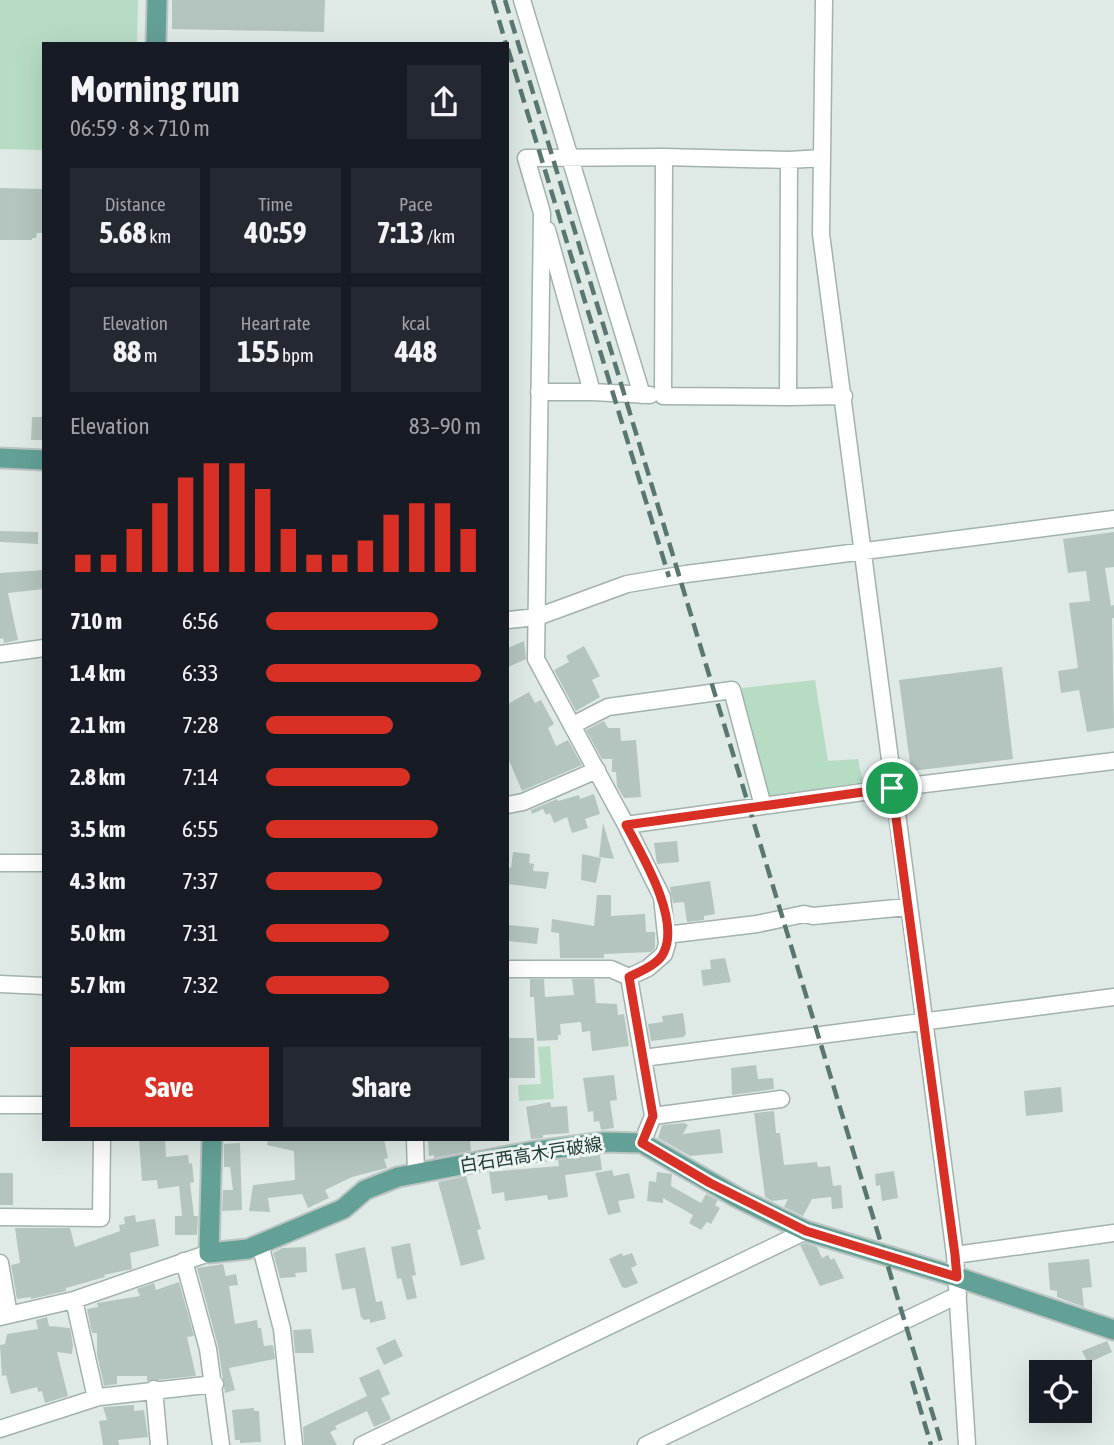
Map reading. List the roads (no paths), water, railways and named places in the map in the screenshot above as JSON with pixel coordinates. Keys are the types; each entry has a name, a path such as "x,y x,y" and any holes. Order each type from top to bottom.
{"main road":[{"path":"156,42 157,0"},
{"path":"0,458 42,460"},
{"path":"209,1253 212,1141"},
{"name":"白石西高木戸破線","path":"209,1253 248,1249 343,1209 365,1190 398,1177 528,1152 605,1142 642,1143 720,1188 806,1231 958,1286 1114,1330"}],"street":[{"path":"522,0 642,395"},
{"path":"824,0 821,234 844,396 907,906 955,1255 967,1445"},
{"path":"663,396 664,157"},
{"path":"592,392 526,158 822,158"},
{"path":"788,397 789,160"},
{"path":"509,970 611,970 629,977 648,968 664,954 666,935 662,897 536,659 542,212"},
{"path":"539,392 663,396 844,396"},
{"path":"509,620 537,617 627,584 1114,519"},
{"path":"0,654 42,648"},
{"path":"573,725 608,706 732,690 763,806"},
{"path":"626,825 1114,761"},
{"path":"509,805 523,802 597,770"},
{"path":"0,863 42,863"},
{"path":"666,935 757,924 804,914 813,916 907,906"},
{"path":"629,977 653,1116 642,1143"},
{"path":"0,984 42,986"},
{"path":"643,1058 1114,997"},
{"path":"653,1116 781,1100"},
{"path":"0,1105 42,1105"},
{"path":"0,1217 101,1218 102,1141"},
{"path":"415,1141 416,1174"},
{"path":"362,1445 806,1231"},
{"path":"955,1255 1114,1233"},
{"path":"260,1244 282,1329 294,1445"},
{"path":"0,1263 4,1316 74,1300 209,1253"},
{"path":"184,1261 208,1349 215,1384 221,1445"},
{"path":"646,1445 958,1286"},
{"path":"74,1300 96,1398"},
{"path":"0,1429 96,1398 215,1384"},
{"path":"154,1390 159,1445"}],"railway":[{"path":"493,0 505,42"},
{"path":"505,0 942,1445"},
{"path":"509,52 669,577"},
{"path":"912,1381 931,1445"}]}
